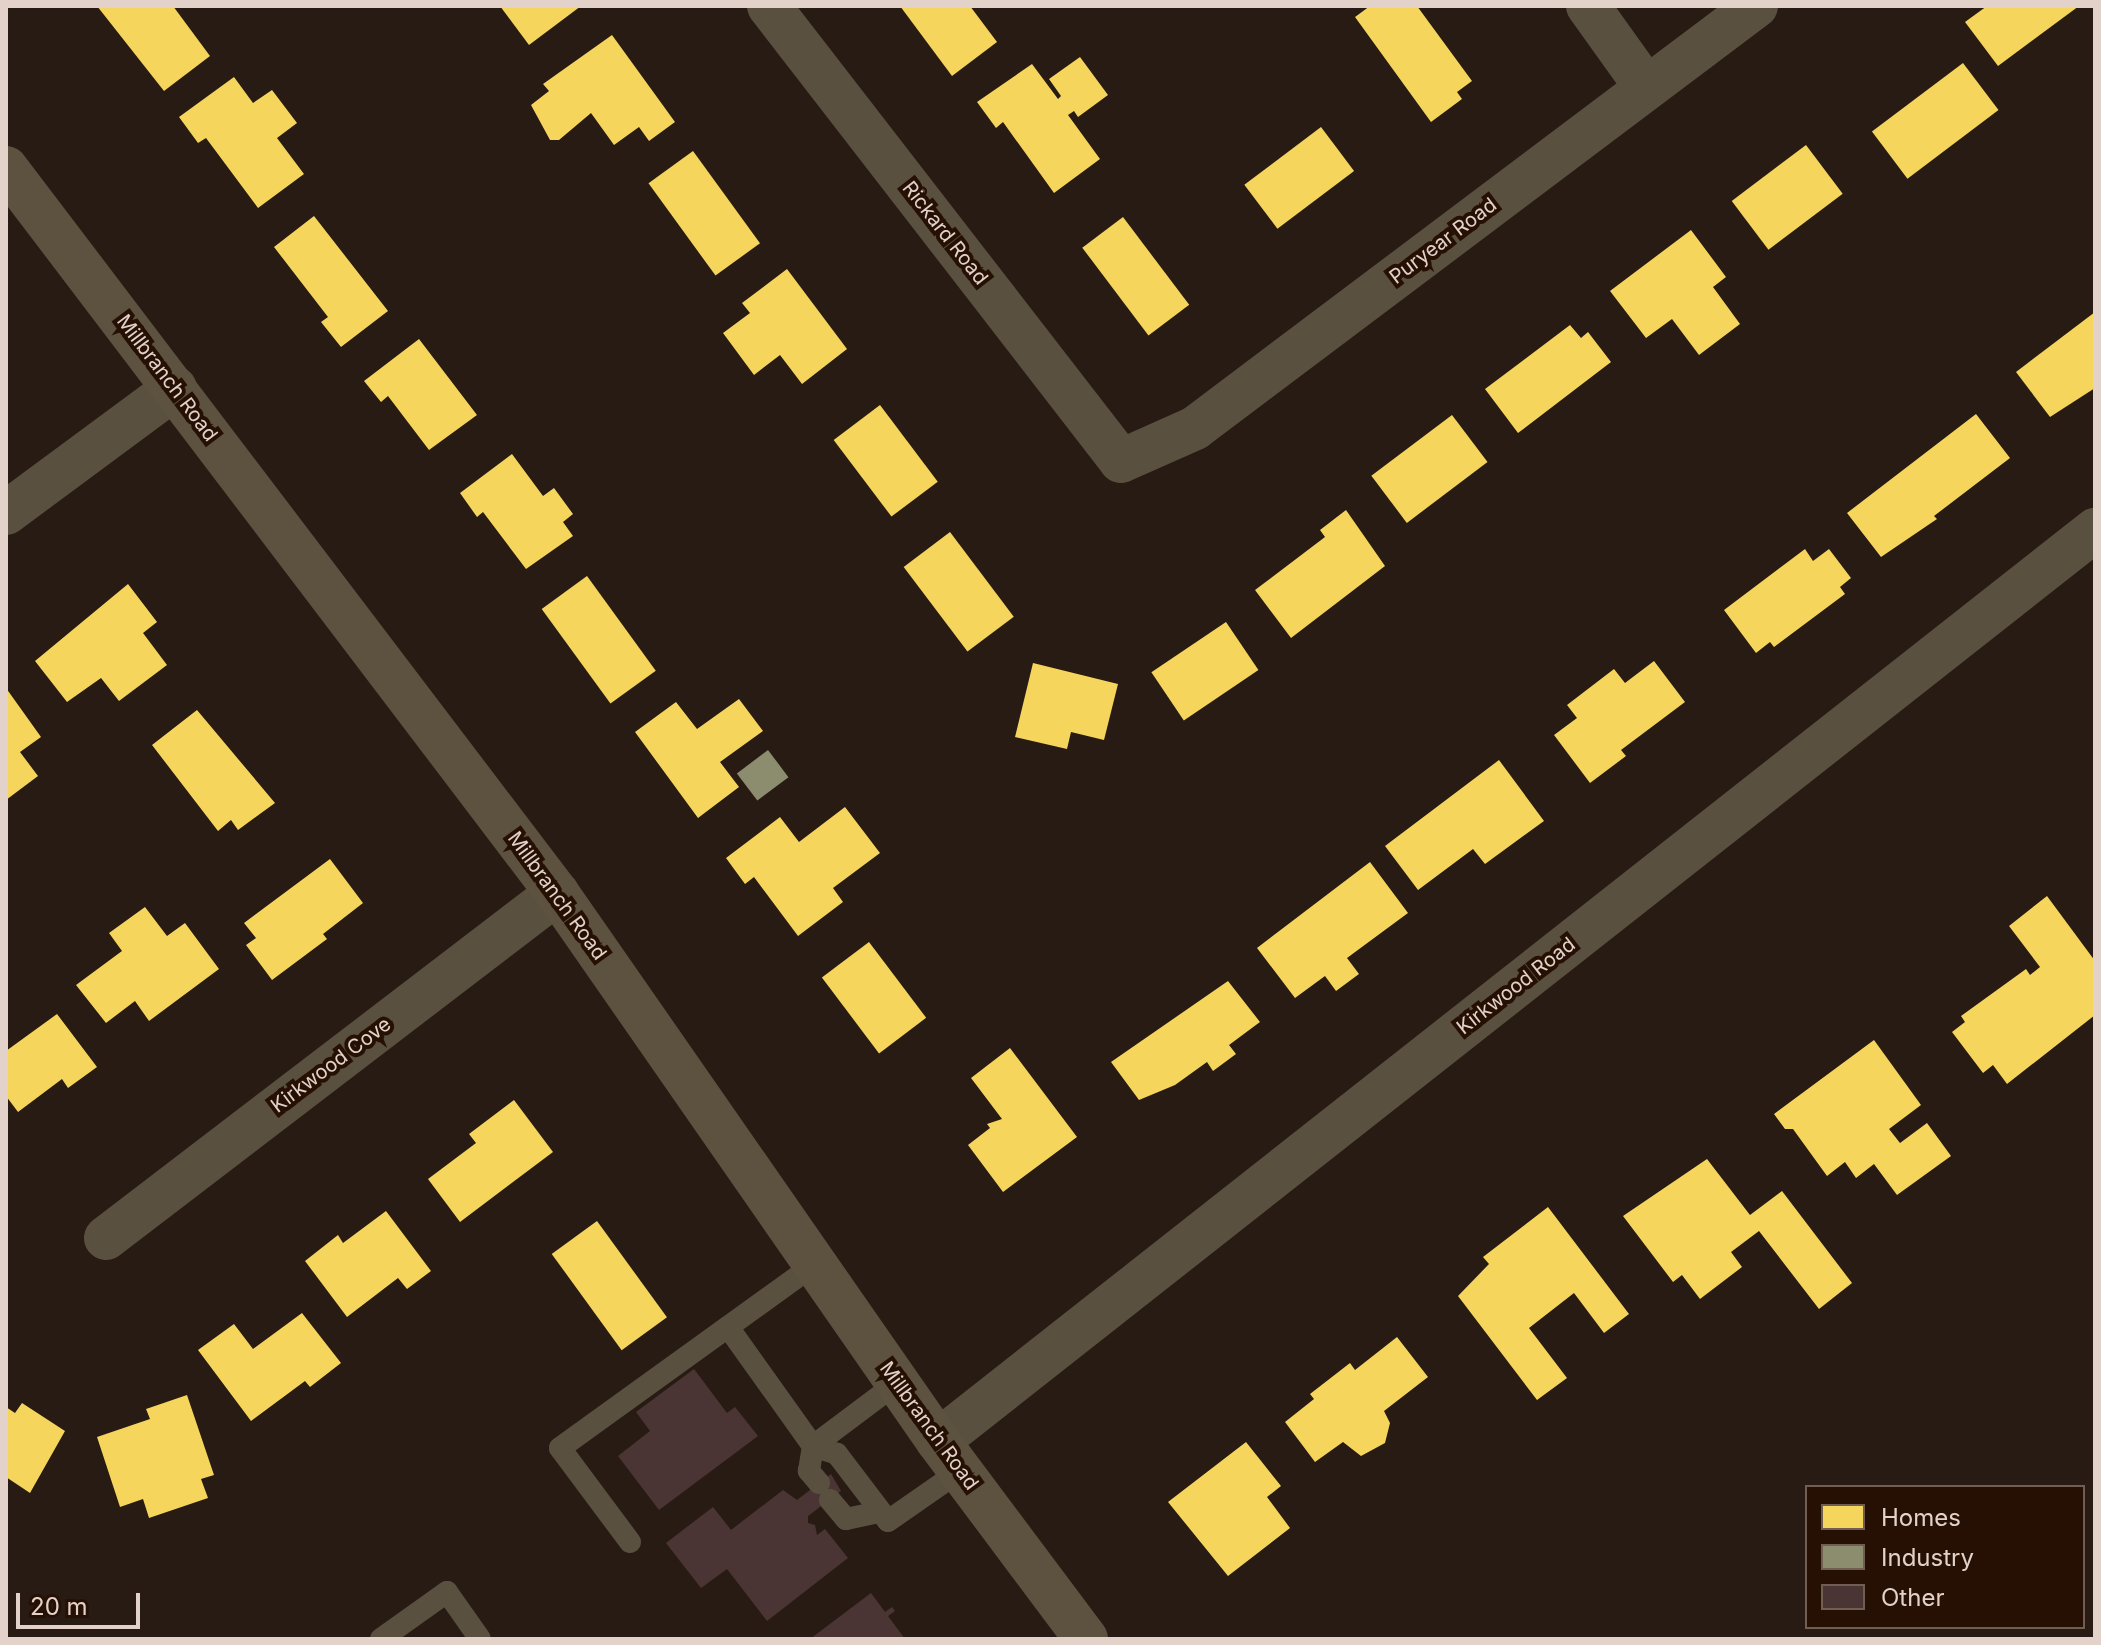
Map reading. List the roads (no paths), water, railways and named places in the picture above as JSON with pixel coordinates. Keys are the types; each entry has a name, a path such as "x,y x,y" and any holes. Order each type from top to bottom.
{"main road":[{"name":"Millbranch Road","path":"6,168 557,893 897,1383 1086,1639"}],"street":[{"name":"Rickard Road","path":"769,6 1121,461"},
{"path":"1588,6 1646,87"},
{"name":"Puryear Road","path":"1121,461 1195,428 1756,6"},
{"path":"6,513 175,388"},
{"name":"Kirkwood Road","path":"949,1456 2095,530"},
{"name":"Kirkwood Cove","path":"106,1238 557,893"}],"lane":[{"path":"630,1542 560,1448 815,1264"},
{"path":"728,1327 813,1446 837,1454 888,1521 949,1456"},
{"path":"880,1512 846,1519 809,1471 813,1446 897,1383"},
{"path":"381,1639 447,1592 480,1639"}]}
